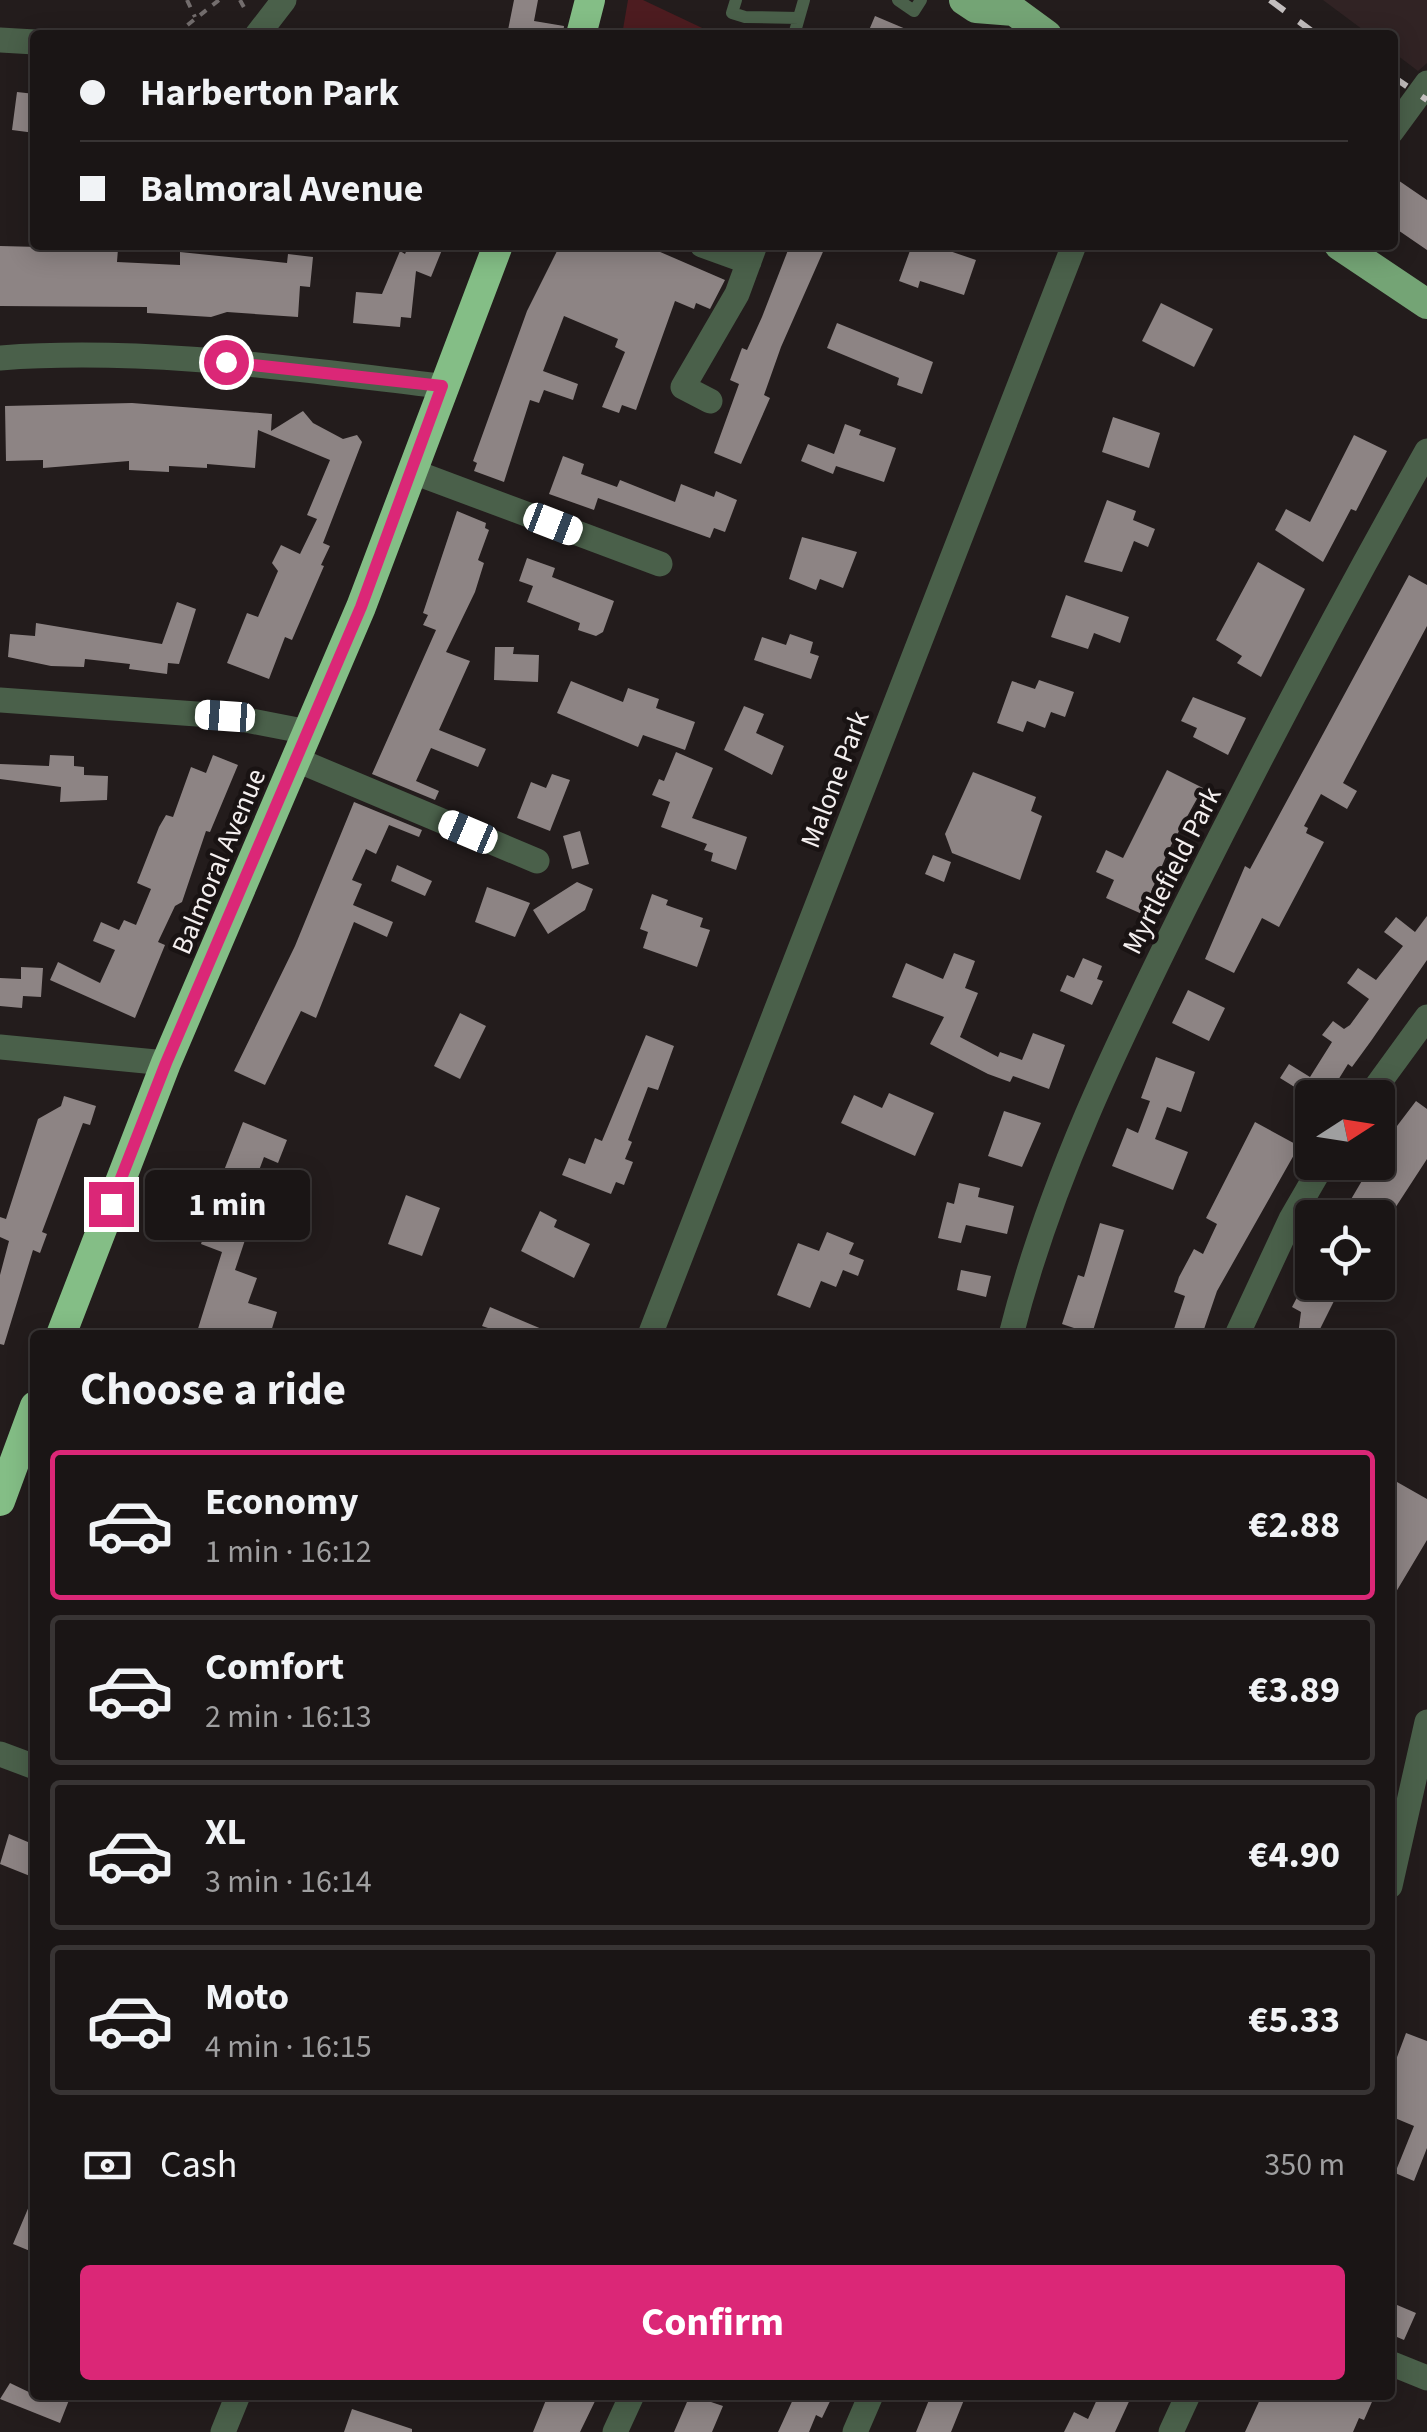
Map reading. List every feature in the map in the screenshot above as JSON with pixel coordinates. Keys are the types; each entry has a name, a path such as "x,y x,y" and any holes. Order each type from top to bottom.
{"highway":[{"path":"582,30 590,0"},
{"name":"Balmoral Avenue","path":"63,1330 166,1063 302,746 496,250"},
{"path":"0,1501 5,1470 30,1417"}],"main road":[{"path":"964,0 976,8 1006,6 1040,30"},
{"path":"1346,250 1427,304"}],"street":[{"path":"261,30 284,0"},
{"path":"0,40 30,42"},
{"path":"1398,123 1427,83"},
{"name":"Malone Park","path":"652,1330 1072,250"},
{"path":"710,401 683,387 737,294 752,253"},
{"path":"0,358 46,355 262,364 442,386"},
{"name":"Myrtlefield Park","path":"1014,1330 1057,1186 1095,1090 1238,802 1427,450"},
{"path":"410,470 660,564"},
{"path":"0,700 225,716 302,746 537,861"},
{"path":"1381,1080 1427,1017"},
{"path":"0,1047 166,1063"},
{"path":"1239,1330 1314,1180"},
{"path":"1395,1864 1427,1722"},
{"path":"0,1754 30,1765"},
{"path":"1395,2364 1427,2378"},
{"path":"223,2432 236,2400"},
{"path":"616,2432 630,2400"},
{"path":"854,2432 869,2400"},
{"path":"1170,2432 1186,2400"}],"lane":[{"path":"736,0 732,12 746,18 799,18"},
{"path":"795,30 804,0"},
{"path":"898,0 914,12 921,0"}],"path":[{"path":"187,0 195,17"},
{"path":"180,30 219,0"}],"shaded area":[{"path":"628,0 643,0 706,30 623,30"},
{"path":"1323,0 1427,0 1427,63 1418,71 1398,56 1398,30 1363,30"}],"building":[{"path":"514,0 538,0 534,21 564,26 564,30 508,30"},
{"path":"875,16 908,30 869,30"},
{"path":"17,92 30,93 30,132 12,130"},
{"path":"1398,180 1427,200 1427,250 1398,230"},
{"path":"0,246 118,250 117,262 180,265 180,252 287,263 288,254 313,257 310,287 300,286 298,317 227,312 211,317 147,313 147,307 0,306"},
{"path":"407,250 442,250 431,277 416,271 411,318 401,317 400,327 353,323 356,292 382,294 400,251 405,254"},
{"path":"558,250 656,250 725,280 710,309 696,303 694,309 675,301 636,410 622,405 619,413 602,407 625,352 615,347 618,339 564,316 543,371 578,384 573,400 544,390 539,403 530,400 504,482 474,471 477,463 473,461 527,311"},
{"path":"788,250 824,250 781,347 764,395 770,398 741,464 714,453 739,384 730,380 742,348 747,350"},
{"path":"910,250 947,250 976,260 964,295 920,281 918,288 899,281"},
{"path":"1161,303 1213,329 1194,367 1142,341"},
{"path":"837,323 933,362 922,394 897,385 899,378 827,348"},
{"path":"132,403 272,414 271,431 303,411 313,423 343,439 357,435 362,442 323,543 330,546 321,565 324,566 292,640 285,637 269,679 227,663 247,613 258,617 278,571 272,563 281,545 300,554 317,519 307,515 330,460 258,430 255,468 207,464 207,468 169,466 169,472 129,470 129,461 43,468 43,460 6,461 5,406"},
{"path":"1113,417 1160,433 1149,468 1102,452"},
{"path":"845,424 861,430 859,435 896,448 884,482 836,466 833,474 801,461 808,444 834,454"},
{"path":"1354,435 1387,451 1356,511 1351,509 1323,562 1275,530 1286,509 1310,522"},
{"path":"563,456 584,464 581,474 617,487 620,480 675,502 681,484 714,497 716,491 737,500 725,532 714,528 710,538 598,498 594,510 549,494"},
{"path":"1107,500 1136,511 1133,520 1155,529 1148,547 1134,541 1122,572 1084,562"},
{"path":"457,511 486,523 489,530 478,560 484,563 475,592 446,652 470,661 439,730 486,749 478,767 431,748 416,781 439,791 435,800 372,774 436,630 423,625 428,615 423,613"},
{"path":"802,537 857,552 843,588 820,579 816,590 789,579"},
{"path":"527,558 555,568 552,577 614,601 603,632 596,636 578,630 580,623 527,602 533,586 519,581"},
{"path":"1258,562 1305,589 1261,677 1237,663 1242,656 1216,640"},
{"path":"1409,575 1427,585 1427,626 1343,783 1357,791 1347,809 1321,794 1304,826 1308,828 1306,833 1324,842 1279,927 1262,918 1234,973 1205,959 1245,866 1250,869"},
{"path":"1066,595 1129,617 1120,643 1094,633 1088,649 1051,637"},
{"path":"177,602 196,609 179,664 168,663 167,674 129,669 130,664 85,659 84,667 51,666 8,657 10,634 35,636 36,623 162,644"},
{"path":"790,634 813,642 810,653 819,656 811,679 754,660 762,637 786,645"},
{"path":"495,647 514,647 513,654 539,655 538,682 494,680"},
{"path":"1039,680 1074,692 1065,717 1051,712 1045,728 1027,721 1023,732 997,723 1012,681 1035,689"},
{"path":"571,681 623,702 628,688 659,699 656,708 695,722 685,750 643,735 638,747 557,713"},
{"path":"1193,697 1246,718 1228,755 1193,737 1197,728 1181,721"},
{"path":"744,706 764,714 756,733 784,746 772,775 724,750"},
{"path":"676,752 713,768 692,818 747,837 736,870 711,861 713,853 704,850 707,844 661,827 670,802 652,795 659,779 664,781"},
{"path":"50,755 74,756 74,766 84,767 84,775 108,776 107,800 60,802 61,787 0,779 0,764 49,766"},
{"path":"213,755 238,765 210,832 206,831 182,902 175,906 158,942 165,945 135,1018 50,980 58,962 100,983 115,950 93,941 101,922 119,930 124,920 136,925 151,889 137,883 159,827 166,815 173,817 191,767 206,773"},
{"path":"1167,770 1203,788 1169,849 1142,914 1106,898 1114,880 1096,872 1106,850 1123,858"},
{"path":"973,772 1036,797 1031,811 1042,816 1020,880 952,853 945,834"},
{"path":"552,774 570,780 550,831 517,818 531,782 546,788"},
{"path":"354,802 422,830 419,837 389,825 376,854 366,849 352,880 362,884 353,905 393,922 387,937 354,922 316,1018 301,1011 265,1085 234,1071 295,946"},
{"path":"580,831 589,864 572,869 563,836"},
{"path":"933,855 951,862 944,882 925,874"},
{"path":"397,865 432,881 425,896 391,881"},
{"path":"577,882 593,889 585,910 548,934 533,910"},
{"path":"487,887 530,903 515,937 475,922"},
{"path":"652,894 668,900 666,905 703,918 700,927 710,930 697,967 643,948 648,932 640,929"},
{"path":"1427,916 1427,960 1352,1067 1348,1064 1338,1080 1295,1080 1295,1087 1280,1078 1289,1064 1310,1077 1332,1042 1322,1035 1333,1021 1344,1029 1350,1025 1369,999 1347,983 1358,968 1376,980 1403,946 1384,932 1396,917 1415,932"},
{"path":"954,953 975,961 965,988 978,993 960,1037 998,1057 1000,1052 1022,1060 1033,1033 1065,1045 1049,1089 1013,1076 1010,1082 988,1074 930,1044 944,1017 892,997 906,963 943,979"},
{"path":"1083,958 1102,966 1097,979 1103,981 1092,1005 1060,991 1067,975 1074,978"},
{"path":"21,967 43,968 41,997 23,996 22,1008 0,1006 0,978 21,979"},
{"path":"1188,990 1225,1008 1209,1041 1172,1023"},
{"path":"460,1013 486,1026 460,1079 434,1066"},
{"path":"646,1035 674,1046 658,1090 648,1087 628,1140 632,1142 625,1159 633,1162 624,1185 616,1182 611,1194 562,1175 569,1158 585,1164 595,1138 602,1141"},
{"path":"1156,1057 1195,1072 1181,1112 1167,1107 1155,1139 1188,1152 1173,1190 1112,1166 1127,1128 1138,1133 1150,1101 1141,1098"},
{"path":"889,1093 934,1113 915,1156 841,1123 854,1095 882,1108"},
{"path":"64,1096 96,1106 90,1125 83,1123 42,1232 47,1234 40,1253 33,1250 4,1345 0,1344 0,1275 9,1241 0,1237 0,1217 6,1219 38,1119 61,1106"},
{"path":"1416,1101 1427,1109 1427,1159 1395,1208 1395,1200 1351,1200 1362,1180 1395,1180 1395,1129"},
{"path":"1004,1111 1041,1123 1022,1167 988,1156"},
{"path":"243,1122 287,1140 278,1163 264,1157 252,1189 221,1178"},
{"path":"1255,1122 1295,1144 1295,1153 1217,1291 1204,1330 1174,1330 1185,1296 1174,1292 1179,1277 1194,1249 1203,1254 1217,1224 1206,1218"},
{"path":"959,1183 980,1188 978,1197 1014,1206 1007,1234 966,1225 961,1243 938,1238 947,1202 954,1204"},
{"path":"406,1195 440,1208 422,1256 388,1244"},
{"path":"212,1211 241,1220 239,1225 249,1228 235,1270 257,1278 248,1303 277,1312 272,1330 198,1330 222,1252 201,1244"},
{"path":"540,1211 557,1220 554,1227 590,1244 574,1278 521,1251"},
{"path":"1100,1223 1124,1230 1093,1330 1062,1324 1078,1275 1084,1277"},
{"path":"827,1232 854,1243 849,1254 864,1260 858,1276 843,1270 836,1287 821,1281 810,1308 777,1295 798,1243 819,1251"},
{"path":"961,1270 991,1276 986,1297 957,1290"},
{"path":"1296,1300 1334,1300 1320,1330 1299,1330 1301,1312 1292,1307"},
{"path":"490,1307 544,1330 494,1330 482,1326"},
{"path":"1395,1481 1427,1499 1427,1540 1395,1594"},
{"path":"9,1834 30,1843 30,1876 0,1864"},
{"path":"1406,2033 1427,2041 1427,2148 1414,2181 1395,2173 1414,2126 1395,2118 1395,2063"},
{"path":"30,2204 30,2251 13,2244"},
{"path":"1395,2304 1416,2313 1404,2340 1395,2336"},
{"path":"10,2383 30,2393 30,2400 69,2400 60,2423 0,2399"},
{"path":"546,2400 596,2400 580,2432 533,2432"},
{"path":"688,2400 723,2406 712,2432 674,2432"},
{"path":"793,2400 831,2400 822,2418 816,2415 809,2432 778,2432"},
{"path":"929,2400 964,2400 951,2432 916,2432"},
{"path":"1097,2400 1130,2400 1115,2432 1064,2432 1074,2412 1088,2419"},
{"path":"1260,2400 1373,2400 1364,2420 1359,2418 1353,2432 1245,2432"},
{"path":"352,2409 412,2429 412,2432 344,2432"}],"railway":[{"path":"1270,0 1310,30"},
{"path":"1398,80 1427,100"}],"route":[{"path":"111,1204 166,1063 361,607 442,386 226,362"}]}
